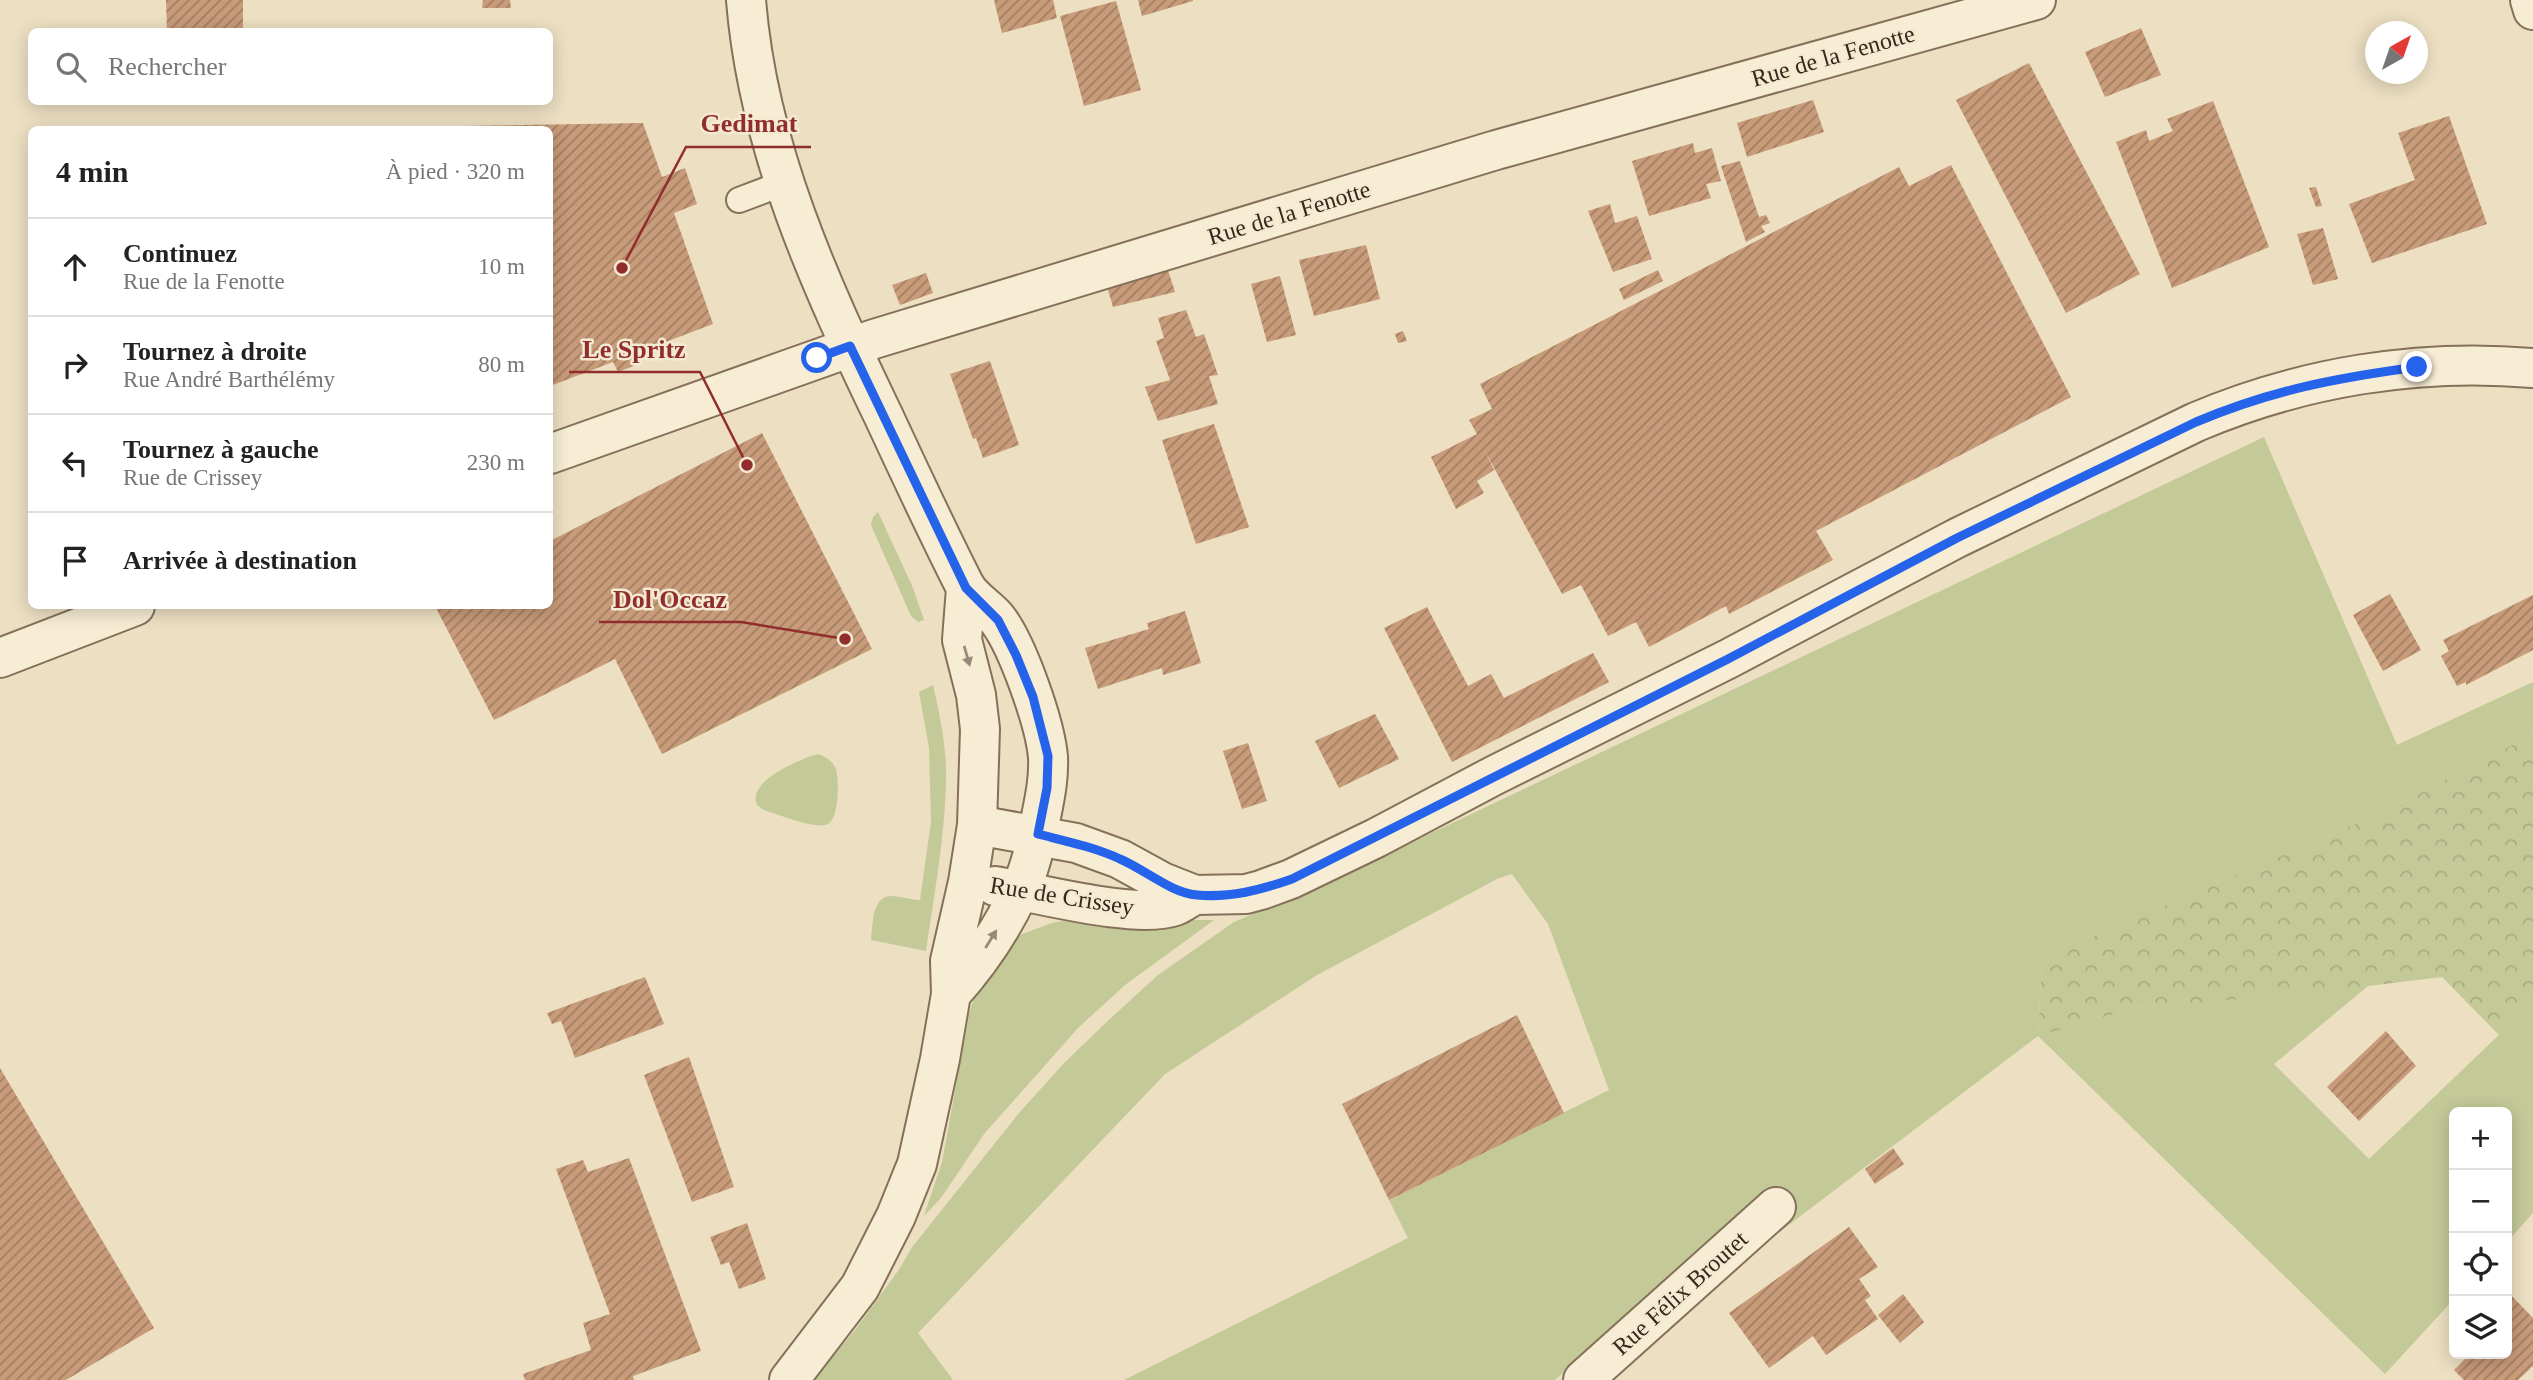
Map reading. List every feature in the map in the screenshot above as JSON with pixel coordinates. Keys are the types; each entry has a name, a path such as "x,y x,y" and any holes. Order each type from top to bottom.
{"street":[{"path":"746,0 749,36 763,109 783,183 825,291 966,588 998,620 1016,655 1033,697 1048,756 1047,788 1038,834 1020,890 972,971 951,994"},
{"name":"Rue de la Fenotte","path":"553,453 850,346 1496,150 2036,0"},
{"path":"2530,0 2533,9"},
{"name":"Rue de Crissey","path":"976,825 1038,834 1076,843 1120,859 1162,882 1195,895 1246,894 1292,879 1728,659 1957,538 2236,405 2277,392 2342,378 2417,367 2494,365 2533,368"},
{"path":"789,1380 860,1287 896,1216 916,1164 940,1059 951,994 950,961 968,881 976,825 980,729 976,695 962,640 966,588"},
{"path":"0,658 127,609"},
{"name":"Rue de Crissey","path":"968,881 1109,907 1143,909 1174,906 1195,895"},
{"name":"Rue Félix Broutet","path":"1583,1380 1776,1207"}],"lane":[{"path":"739,200 783,183"}],"green space":[{"path":"2264,437 2397,745 2533,682 2533,734 2386,811 2042,960 2038,1035 2136,1008 2368,986 2274,1064 2369,1159 2499,1035 2533,1007 2533,1213 2512,1236 2512,1107 2449,1107 2449,1304 2385,1374 2038,1036 1716,1280 1629,1317 1555,1380 1124,1380 1408,1238 1389,1200 1609,1090 1548,924 1512,874 1497,879 1317,975 1165,1074 918,1333 953,1380 813,1380 855,1330 913,1246 1019,1113 1065,1062 1111,1018 1158,975 1234,922 1339,877"},
{"path":"878,512 913,588 924,620 918,622 911,616 871,525"},
{"path":"933,685 944,744 946,780 941,844 926,951 871,940 874,913 880,901 891,896 920,900 931,822 929,748 919,692"},
{"path":"2533,734 2533,1007 2499,1035 2442,977 2311,993 2136,1008 2038,1036 2042,959 2386,811"},
{"path":"818,754 830,761 837,772 838,788 832,821 815,825 796,821 757,805 759,788 767,780 788,766"},
{"path":"1214,920 1125,985 1078,1028 984,1134 941,1198 924,1216 942,1162 970,1010 980,981 1014,937 1055,922"}],"building":[{"path":"166,0 243,0 243,28 167,28"},
{"path":"483,0 510,0 511,8 482,8"},
{"path":"994,0 1053,0 1057,18 1002,33"},
{"path":"1138,0 1193,0 1193,1 1142,16"},
{"path":"1116,1 1141,90 1084,106 1060,16"},
{"path":"2141,28 2161,75 2105,97 2085,52"},
{"path":"2029,63 2140,274 2066,313 1956,100"},
{"path":"1813,100 1824,132 1747,157 1737,123"},
{"path":"2213,101 2269,247 2172,288 2116,142 2146,130 2149,141 2173,131 2167,119"},
{"path":"2449,116 2487,224 2372,263 2349,204 2415,180 2398,133"},
{"path":"643,123 662,177 685,168 697,204 674,213 713,324 634,354 638,364 618,372 613,362 553,385 553,126 462,126"},
{"path":"1693,143 1695,153 1712,148 1721,181 1706,184 1711,198 1649,216 1632,161"},
{"path":"1740,161 1759,217 1766,215 1770,223 1761,226 1765,232 1746,242 1721,166"},
{"path":"1951,165 2071,397 1816,531 1833,560 1729,614 1726,606 1649,647 1636,622 1608,636 1581,585 1562,594 1485,451 1494,470 1477,481 1484,493 1456,509 1431,457 1477,434 1469,420 1492,409 1480,384 1899,167 1909,186"},
{"path":"2316,187 2322,206 2316,207 2309,188"},
{"path":"1610,204 1615,223 1637,216 1652,259 1613,272 1588,211"},
{"path":"2323,228 2338,279 2313,285 2297,234"},
{"path":"1366,245 1380,299 1314,316 1299,260"},
{"path":"1167,267 1175,292 1113,307 1106,283"},
{"path":"1658,270 1663,281 1624,300 1619,289"},
{"path":"926,273 933,293 900,305 892,285"},
{"path":"1280,276 1296,335 1267,342 1251,284"},
{"path":"1186,310 1196,337 1204,334 1218,375 1209,376 1218,404 1158,421 1145,387 1170,380 1156,341 1164,338 1158,318"},
{"path":"1403,331 1407,341 1398,343 1395,334"},
{"path":"990,361 1019,445 983,458 976,438 973,439 950,374"},
{"path":"1214,424 1249,527 1196,544 1162,440"},
{"path":"762,433 872,649 662,754 615,659 494,720 437,609 553,609 553,539"},
{"path":"2390,594 2421,650 2383,671 2353,615"},
{"path":"2533,595 2533,650 2466,685 2466,682 2457,686 2441,656 2449,651 2443,640"},
{"path":"1427,607 1468,686 1491,674 1504,698 1593,653 1609,682 1452,762 1384,628"},
{"path":"1185,611 1201,663 1163,675 1162,668 1098,689 1085,648 1149,629 1147,623"},
{"path":"1375,714 1399,759 1339,788 1315,741"},
{"path":"1248,743 1267,801 1242,809 1223,751"},
{"path":"645,977 664,1024 575,1058 561,1021 552,1024 547,1013"},
{"path":"1517,1015 1564,1113 1389,1200 1342,1104"},
{"path":"2386,1031 2416,1066 2359,1121 2327,1087"},
{"path":"689,1057 734,1187 692,1202 644,1075"},
{"path":"0,1068 154,1328 66,1380 0,1380"},
{"path":"1893,1148 1904,1164 1875,1184 1865,1169"},
{"path":"629,1158 701,1351 633,1376 634,1380 525,1380 523,1374 591,1350 583,1323 610,1314 556,1169 583,1160 588,1172"},
{"path":"747,1223 766,1279 739,1289 729,1262 721,1265 710,1237"},
{"path":"1849,1227 1878,1267 1859,1279 1871,1296 1865,1300 1878,1319 1826,1355 1813,1336 1769,1368 1729,1313"},
{"path":"1903,1294 1924,1322 1900,1343 1878,1315"},
{"path":"2512,1296 2533,1318 2533,1366 2518,1380 2464,1380 2454,1370 2465,1359 2512,1359"}],"place":[{"name":"Gedimat","path":"622,268"},
{"name":"Le Spritz","path":"747,465"},
{"name":"Dol'Occaz","path":"845,639"}],"route":[{"path":"817,358 850,346 966,588 998,620 1016,655 1033,697 1048,756 1047,788 1038,834 1076,843 1120,859 1162,882 1195,895 1246,894 1292,879 1728,659 1957,538 2196,422 2277,392 2342,378 2417,367"}]}
